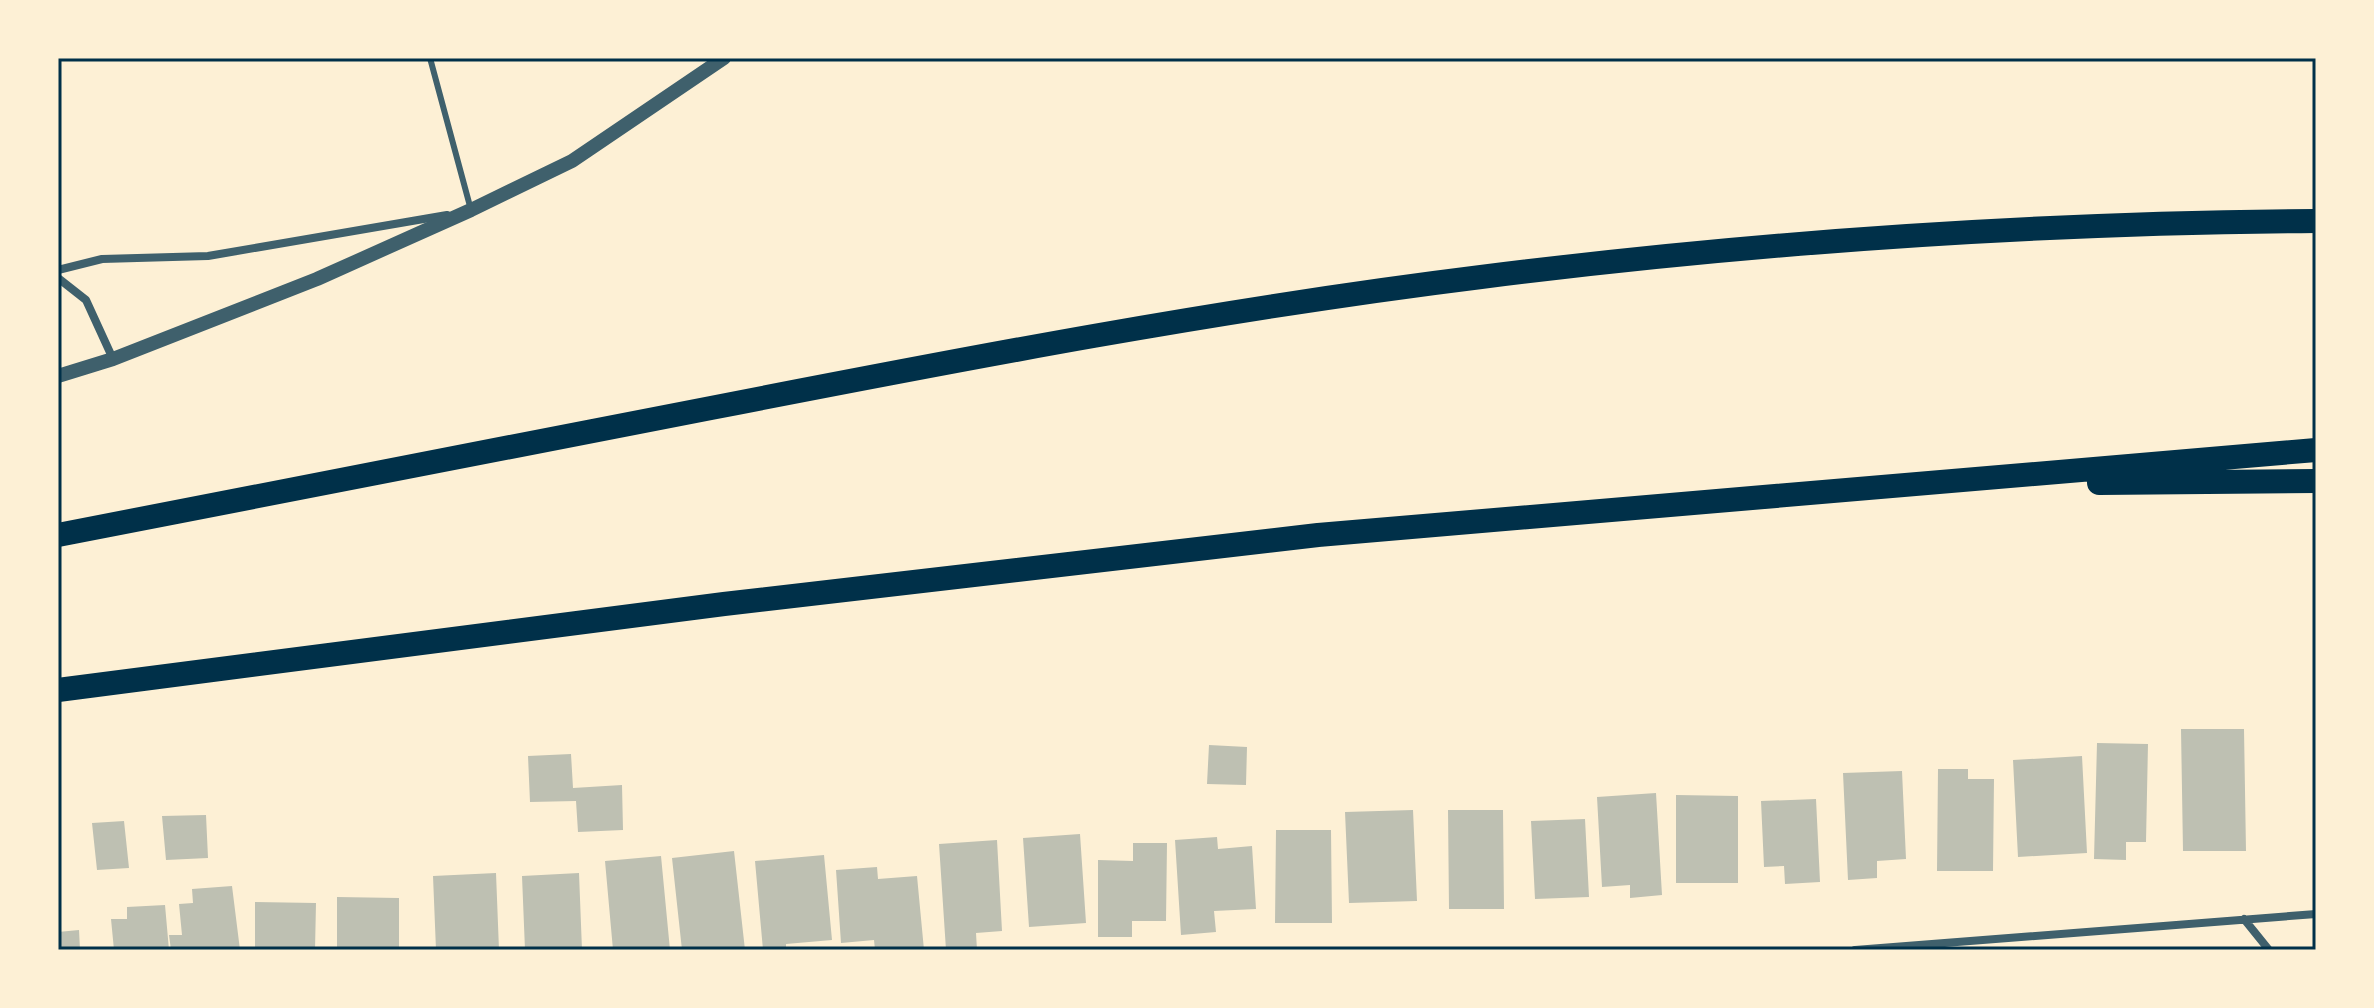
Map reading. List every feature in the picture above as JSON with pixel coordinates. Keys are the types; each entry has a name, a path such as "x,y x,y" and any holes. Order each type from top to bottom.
{"highway":[{"path":"58,535 946,362 1182,320 1421,285 1704,251 1913,235 2316,221"},
{"path":"58,690 754,600 1303,537 2316,450"},
{"path":"1916,484 2316,481"}],"street":[{"path":"58,376 113,359 317,279 471,210 572,161 724,58"},
{"path":"58,270 102,259 208,256 471,210"},
{"path":"58,278 86,300 113,359"},
{"path":"1855,950 2316,914"},
{"path":"2244,919 2269,950"}],"lane":[{"path":"430,58 471,210"}],"building":[{"path":"2181,729 2244,729 2246,851 2183,851"},
{"path":"2097,743 2148,744 2146,842 2126,842 2126,860 2094,859"},
{"path":"1209,745 1247,747 1246,785 1207,784"},
{"path":"571,754 573,788 622,785 623,830 578,832 576,801 530,802 528,756"},
{"path":"2082,756 2087,853 2018,857 2013,760"},
{"path":"1938,769 1968,769 1968,779 1994,779 1993,871 1937,871"},
{"path":"1902,771 1906,859 1877,861 1877,878 1848,880 1843,773"},
{"path":"1656,793 1662,895 1630,898 1630,885 1602,887 1597,797"},
{"path":"1676,795 1738,796 1738,883 1676,883"},
{"path":"1816,799 1820,882 1785,884 1784,866 1764,867 1761,801"},
{"path":"1413,810 1417,901 1349,903 1345,812"},
{"path":"1448,810 1503,810 1504,909 1449,909"},
{"path":"206,815 208,858 166,860 162,816"},
{"path":"1585,819 1589,897 1535,899 1531,821"},
{"path":"124,821 129,868 97,870 92,823"},
{"path":"1276,830 1331,830 1332,923 1275,923"},
{"path":"1080,834 1086,923 1029,927 1023,838"},
{"path":"1217,837 1218,849 1252,846 1256,909 1214,911 1216,932 1181,935 1175,840"},
{"path":"997,840 1002,931 976,933 977,950 946,950 939,844"},
{"path":"1133,843 1167,843 1166,921 1132,921 1132,937 1098,937 1098,860 1133,861"},
{"path":"734,851 745,950 682,950 672,858"},
{"path":"824,855 832,940 786,944 786,950 763,950 755,861"},
{"path":"661,856 670,950 613,950 605,861"},
{"path":"877,867 878,879 917,876 924,950 875,950 874,940 841,943 836,870"},
{"path":"496,873 499,950 436,950 433,876"},
{"path":"579,873 582,950 525,950 522,876"},
{"path":"232,886 240,950 171,950 169,935 182,935 179,904 193,903 192,889"},
{"path":"337,897 399,898 399,950 337,950"},
{"path":"255,902 316,903 315,950 255,950"},
{"path":"165,905 169,950 114,950 111,919 127,919 127,907"},
{"path":"79,930 80,950 58,950 58,932"}]}
